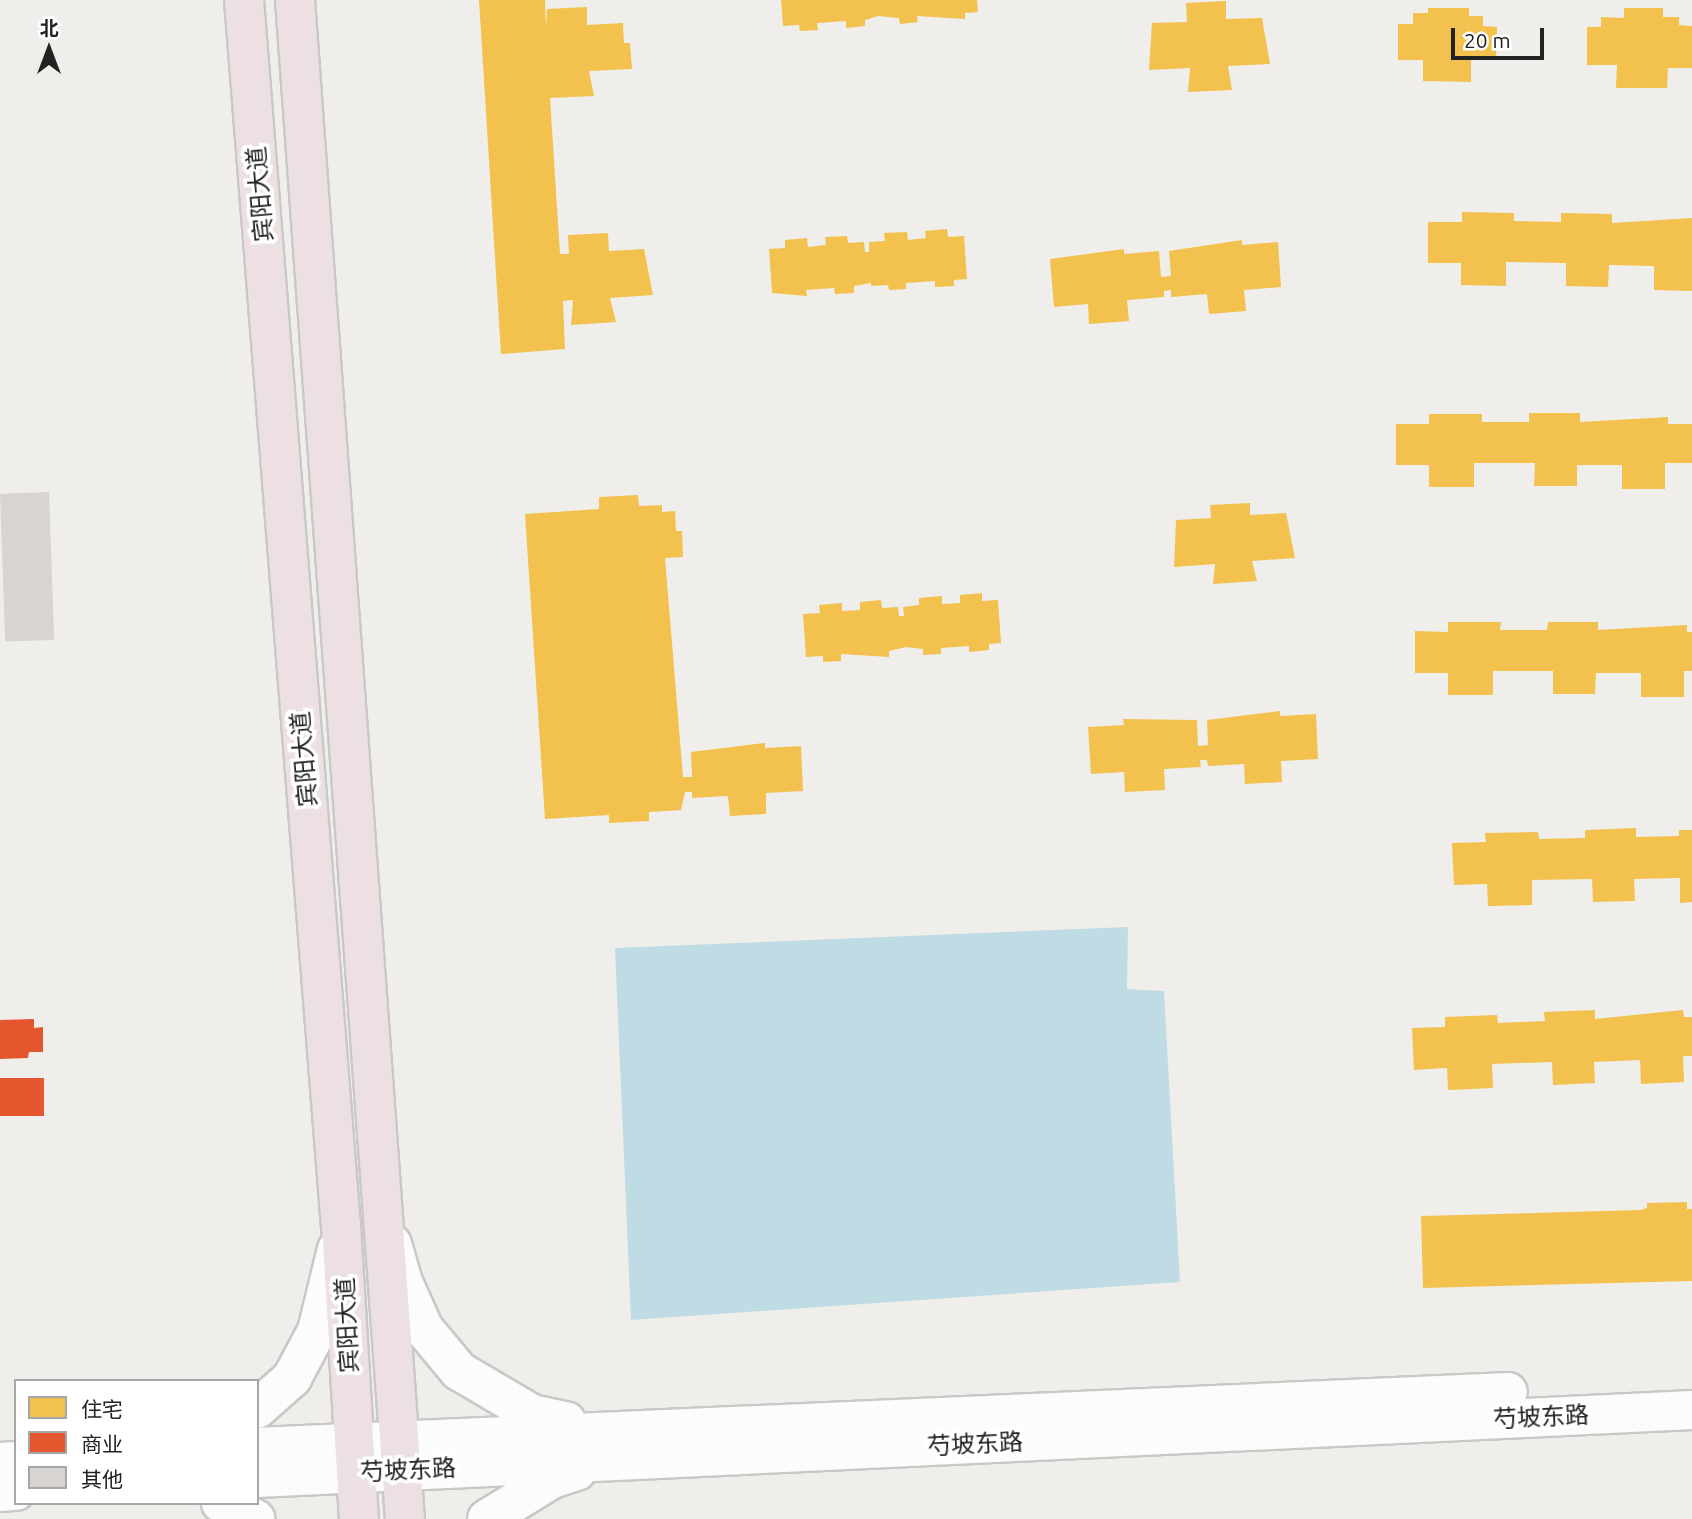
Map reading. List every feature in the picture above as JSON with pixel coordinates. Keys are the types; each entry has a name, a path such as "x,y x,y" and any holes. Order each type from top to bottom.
{"highway":[{"name":"宾阳大道","path":"244,0 341,1226 359,1519"},
{"name":"宾阳大道","path":"295,0 387,1229 405,1519"}],"street":[{"path":"259,1407 292,1378 317,1331 341,1226"},
{"path":"387,1229 401,1280 424,1329 459,1371 532,1414 607,1445"},
{"name":"芍坡东路","path":"259,1447 354,1457 401,1455 1692,1384"},
{"name":"芍坡东路","path":"607,1445 1692,1410"},
{"path":"487,1519 607,1445"},
{"name":"芍坡东路","path":"259,1478 354,1457"},
{"path":"225,1505 255,1519"}],"water":[{"path":"1128,927 1127,989 1164,991 1180,1282 631,1320 615,948"}],"building: 住宅":[{"path":"479,0 545,0 546,28 547,9 587,7 587,25 623,23 624,43 630,43 632,69 589,71 594,96 550,98 560,254 569,254 568,235 608,233 609,251 644,249 653,295 610,298 616,322 571,325 573,300 563,301 565,349 501,354"},
{"path":"781,0 977,0 978,12 965,13 965,19 917,16 918,22 900,24 899,18 878,16 865,20 865,26 846,28 846,21 817,23 818,30 800,31 799,25 783,26"},
{"path":"1226,1 1226,19 1262,18 1270,64 1228,66 1232,90 1188,92 1190,68 1149,70 1152,23 1187,22 1186,3"},
{"path":"1428,8 1469,8 1469,16 1483,16 1483,26 1497,27 1496,60 1471,60 1471,82 1423,81 1423,60 1398,60 1398,24 1413,24 1413,13 1428,13"},
{"path":"1624,8 1663,8 1663,17 1679,17 1679,25 1692,26 1692,68 1668,68 1667,88 1616,88 1617,65 1587,65 1587,27 1601,27 1601,17 1624,18"},
{"path":"1462,212 1514,213 1514,221 1561,222 1561,213 1612,214 1612,223 1692,218 1692,291 1654,290 1654,266 1609,265 1608,287 1566,286 1566,263 1506,262 1506,286 1461,285 1461,263 1428,263 1428,222 1462,222"},
{"path":"947,229 948,237 964,236 967,279 954,280 954,286 935,287 935,281 906,283 906,289 889,290 888,285 871,286 871,283 854,286 854,293 835,294 834,288 806,290 807,296 772,293 769,249 785,248 785,240 807,238 808,247 826,245 825,237 847,236 848,243 864,242 865,252 869,252 869,242 885,241 884,233 907,232 908,240 926,238 925,231"},
{"path":"1242,240 1242,245 1278,242 1281,287 1244,290 1246,311 1209,314 1207,294 1171,297 1171,290 1164,291 1164,297 1127,300 1129,321 1089,324 1088,304 1054,307 1050,259 1124,249 1124,254 1159,251 1161,277 1171,276 1169,251"},
{"path":"1529,413 1580,413 1580,422 1668,417 1668,424 1692,424 1692,463 1665,463 1665,489 1622,489 1622,465 1577,465 1577,486 1534,486 1535,463 1474,463 1474,487 1429,487 1429,465 1396,465 1396,424 1429,424 1429,414 1482,414 1482,422 1529,422"},
{"path":"638,495 639,506 662,505 662,512 675,511 676,531 682,531 683,557 665,558 683,777 692,777 691,752 765,743 765,748 801,746 803,791 766,793 766,814 730,816 728,796 692,798 692,792 685,792 681,810 649,812 649,821 609,823 609,815 545,819 525,514 599,509 599,497"},
{"path":"1250,503 1250,515 1286,513 1295,558 1252,561 1257,581 1213,584 1215,564 1174,567 1176,520 1211,518 1210,505"},
{"path":"982,593 982,601 998,600 1001,643 989,644 989,650 969,652 969,646 941,648 941,654 923,655 923,649 906,647 889,651 889,657 841,654 841,661 823,662 823,656 806,657 803,614 820,613 819,605 842,603 842,611 860,610 860,602 881,600 882,608 898,607 899,616 904,616 903,607 919,605 919,598 942,596 942,604 960,603 960,595"},
{"path":"1448,622 1501,622 1500,630 1547,630 1548,622 1598,622 1598,630 1687,625 1687,632 1692,632 1692,671 1684,671 1684,697 1641,697 1641,673 1596,673 1595,694 1553,694 1553,671 1493,671 1493,695 1448,695 1448,673 1415,673 1415,631 1448,632"},
{"path":"1280,711 1280,716 1316,714 1318,759 1281,761 1282,782 1245,784 1244,764 1208,766 1207,760 1200,760 1201,767 1164,769 1165,790 1125,792 1124,772 1091,774 1088,727 1124,725 1123,719 1197,720 1198,746 1208,745 1207,720"},
{"path":"1636,828 1636,837 1679,836 1679,830 1692,830 1692,902 1680,903 1680,878 1634,879 1635,901 1593,902 1592,879 1532,880 1532,905 1488,906 1487,884 1454,885 1452,843 1486,842 1485,833 1538,832 1539,839 1585,838 1585,830"},
{"path":"1595,1010 1595,1019 1683,1010 1684,1017 1692,1017 1692,1056 1683,1056 1684,1082 1641,1084 1640,1060 1594,1062 1595,1083 1553,1085 1552,1062 1492,1064 1493,1088 1448,1090 1447,1068 1414,1070 1412,1028 1445,1027 1445,1017 1497,1015 1498,1023 1545,1021 1544,1012"},
{"path":"1687,1202 1687,1209 1692,1209 1692,1281 1423,1288 1421,1216 1641,1210 1647,1208 1647,1203"}],"building: 商业":[{"path":"34,1019 34,1028 43,1027 43,1052 29,1052 28,1058 0,1059 0,1020"},
{"path":"0,1078 44,1078 44,1116 0,1116"}],"building: 其他":[{"path":"49,492 54,640 5,642 0,494"}]}
